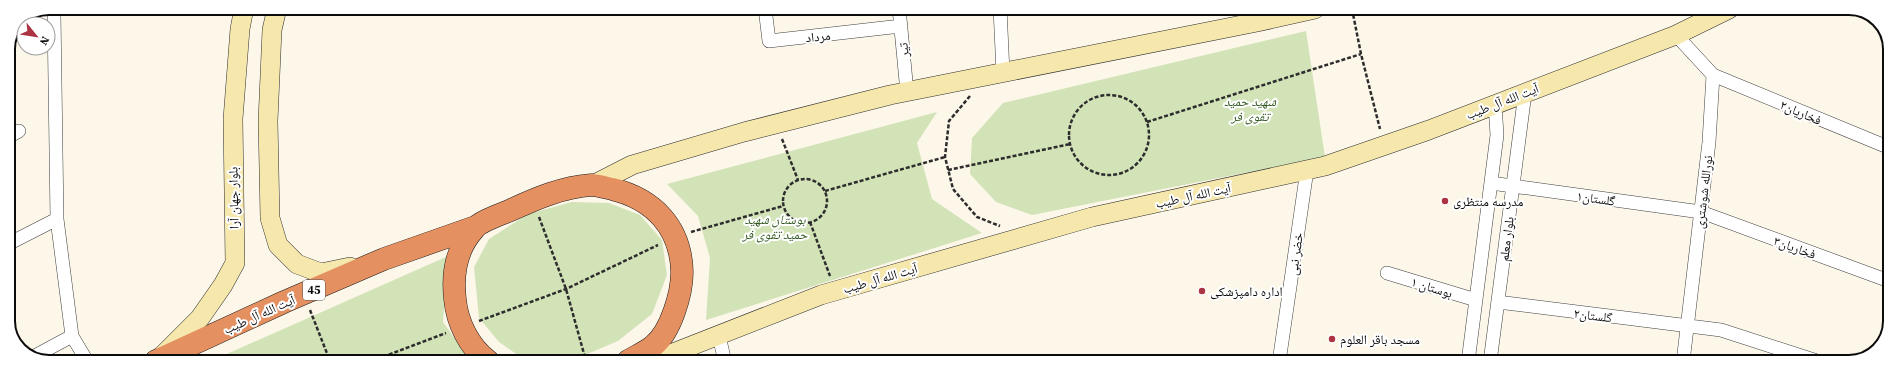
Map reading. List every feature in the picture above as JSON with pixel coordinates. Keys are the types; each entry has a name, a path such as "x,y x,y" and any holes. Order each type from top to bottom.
{"highway":[{"name":"آیت الله آل طیب","path":"169,355 384,259 475,227 532,200 554,192 593,185"},
{"path":"593,185 634,196 653,207 675,237 681,259 682,280 677,306 665,330 654,345 639,355"},
{"path":"475,227 462,244 455,265 453,285 455,306 462,327 472,344 482,355"}],"main road":[{"name":"بلوار جهان آرا","path":"162,355 200,318 223,285 235,263 233,119 240,29 243,15"},
{"path":"275,15 272,30 268,121 270,218 278,245 297,264 322,273 384,259"},
{"path":"593,185 632,165 776,124 907,92 1287,15"},
{"name":"آیت الله آل طیب","path":"668,355 835,291 1092,217 1325,166 1525,93 1676,35 1717,15"}],"street":[{"path":"54,15 57,219 72,336 83,355"},
{"name":"مرداد","path":"766,15 769,41 901,26"},
{"name":"تیر","path":"900,15 907,92"},
{"path":"995,74 999,15"},
{"path":"1676,35 1713,75"},
{"name":"فخاریان۲","path":"1713,75 1883,145"},
{"name":"نورالله شوشتری","path":"1684,355 1709,142 1713,75"},
{"name":"بلوار معلم","path":"1491,355 1525,93"},
{"name":"بلوار معلم","path":"1469,355 1498,135 1495,104"},
{"name":"خضر نبی","path":"1280,355 1307,170"},
{"name":"گلستان۱","path":"1491,183 1701,212"},
{"name":"فخاریان۳","path":"1701,212 1883,279"},
{"path":"15,240 57,219"},
{"name":"بوستان ۱","path":"1387,273 1476,300"},
{"name":"گلستان۲","path":"1498,302 1687,327 1721,330 1798,355"},
{"path":"40,353 72,336"},
{"path":"718,336 723,355"}],"path":[{"path":"1353,15 1361,54 1384,145"},
{"path":"1147,122 1361,54"},
{"path":"995,74 949,121 945,157 953,189 977,217 1026,236"},
{"path":"1109,94 1128,98 1143,111 1150,129 1147,149 1136,165 1119,174 1100,175 1082,166 1070,144 1068,130 1075,112 1090,99 1109,94"},
{"path":"776,124 798,180"},
{"path":"948,170 1070,144"},
{"path":"825,192 945,157"},
{"path":"809,179 818,183 825,192 827,202 824,212 817,220 810,222 796,222 788,215 783,206 784,195 789,186 798,180 809,179"},
{"path":"532,200 566,289 584,355"},
{"path":"388,355 566,289 675,237 783,206"},
{"path":"810,222 835,291"},
{"path":"304,294 328,355"}],"green space":[{"name":"شهید حمید تقوی فر","path":"1306,31 1325,157 1032,215 996,202 970,174 972,138 1003,103"},
{"name":"بوستان شهید حمید تقوی فر","path":"937,112 917,143 932,199 982,233 706,320 710,258 698,216 667,184"},
{"path":"572,202 609,203 640,215 662,240 667,275 652,314 618,341 585,355 517,355 499,342 479,318 474,267 489,239 528,214"},
{"path":"448,256 443,322 467,355 225,355"}],"place":[{"name":"مدرسه منتظری","path":"1445,201"},
{"name":"اداره دامپزشکی","path":"1202,291"},
{"name":"مسجد باقر العلوم","path":"1332,339"}]}
